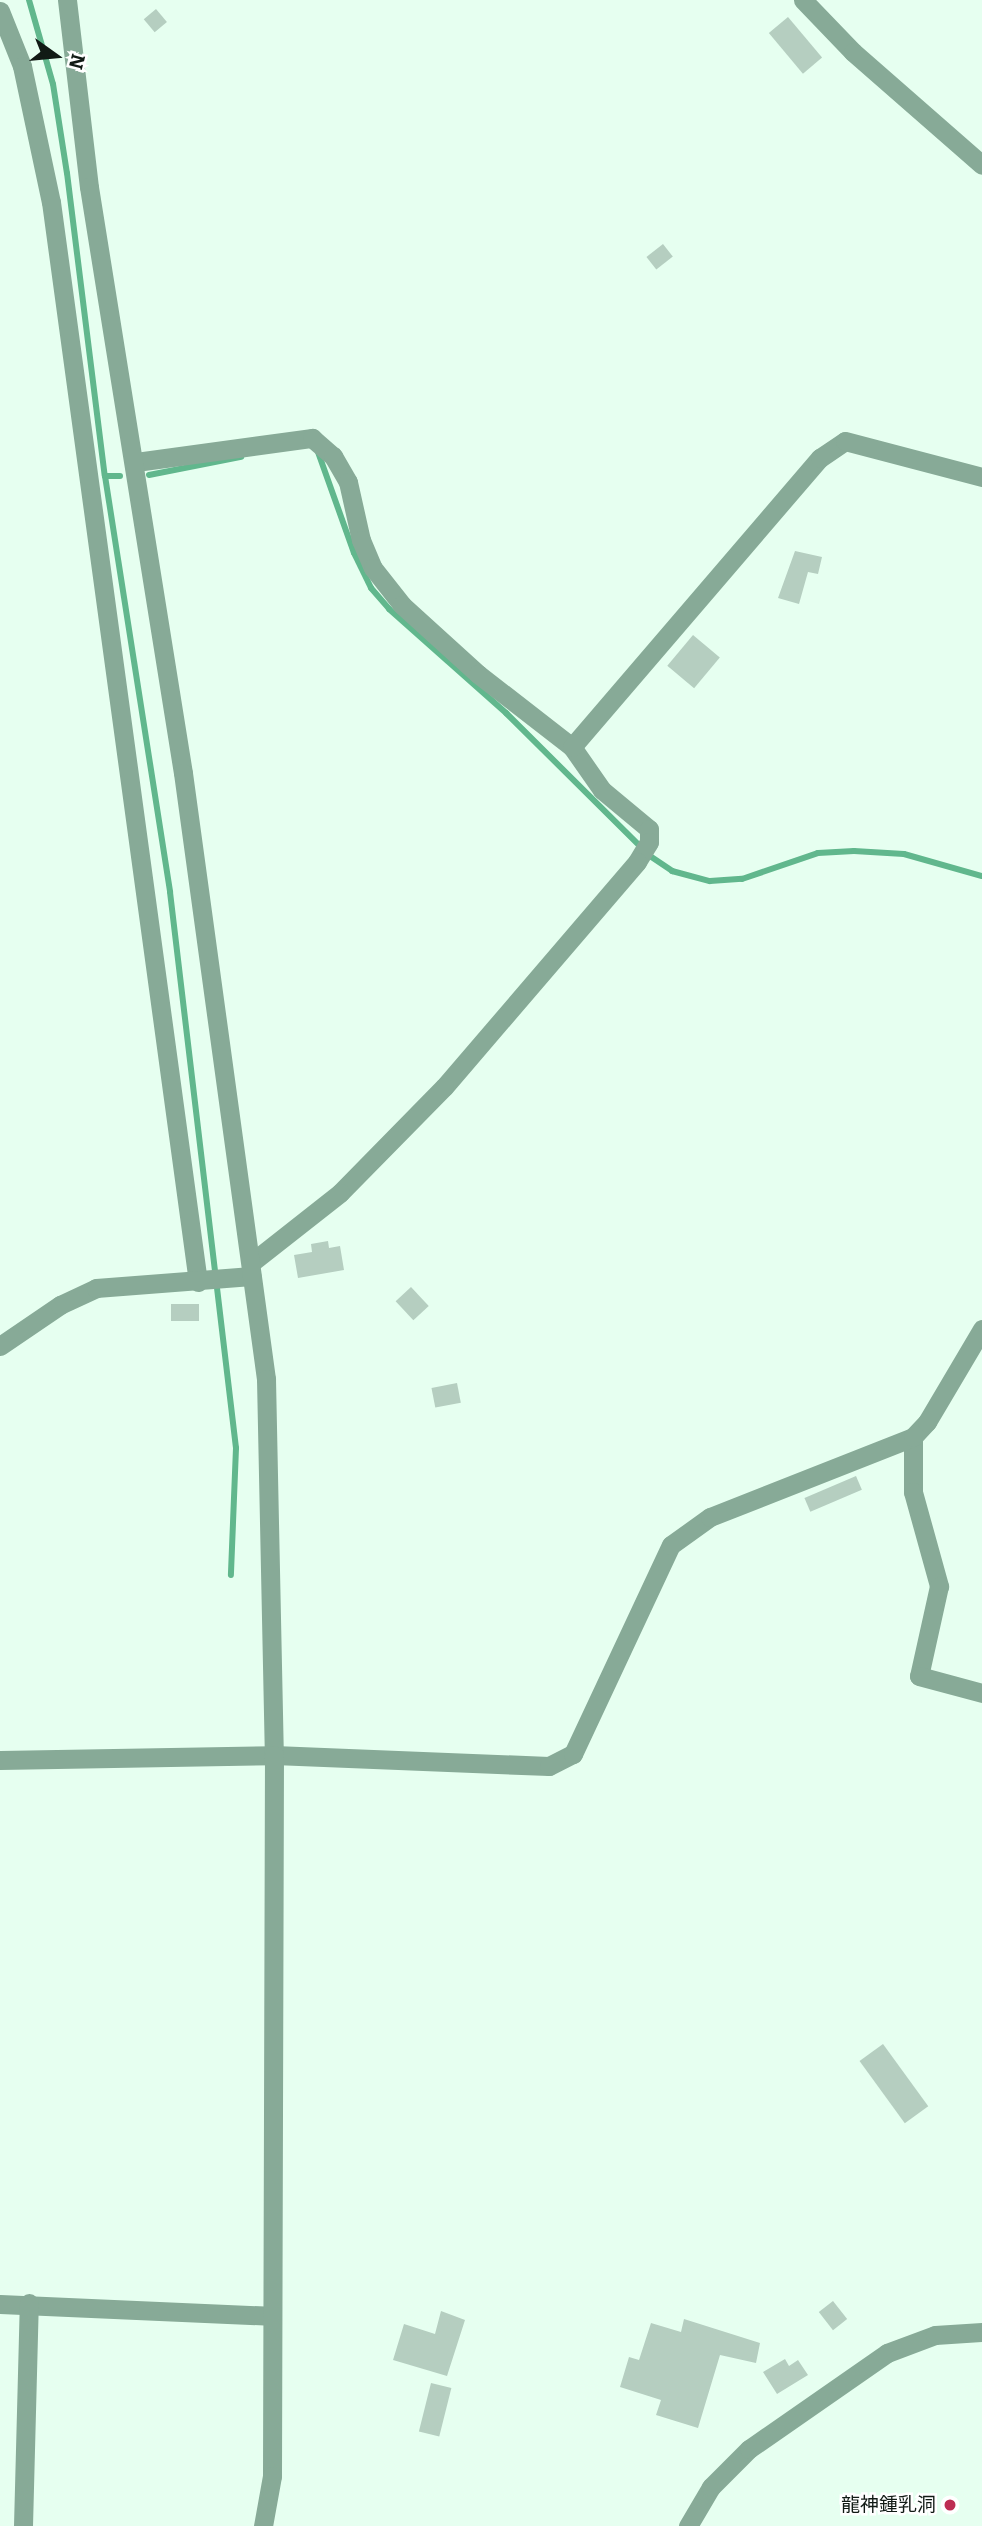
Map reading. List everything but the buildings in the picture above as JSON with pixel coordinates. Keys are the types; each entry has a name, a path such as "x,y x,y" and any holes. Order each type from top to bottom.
{"street":[{"path":"67,0 89,187 136,462 246,1272 266,1379 274,1755 270,2316 272,2476 263,2526"},
{"path":"803,0 853,52 982,165"},
{"path":"0,11 22,66 51,202 204,1281"},
{"path":"0,1346 60,1305 96,1288 204,1281 246,1272 340,1193 444,1087 637,862 649,842 649,829 602,790 572,747 478,674 402,605 365,550 348,482 333,456 312,438 136,462"},
{"path":"572,747 820,458 845,441 982,477"},
{"path":"0,1760 274,1755 549,1766 573,1754 671,1545 710,1517 913,1437 927,1422 982,1329"},
{"path":"913,1437 913,1492 939,1586 919,1676 982,1693"},
{"path":"0,2304 29,2303 270,2316"},
{"path":"23,2526 29,2303"},
{"path":"688,2526 711,2487 749,2449 887,2353 935,2335 982,2332"}],"waterway":[{"path":"29,0 53,84 67,173 105,476 170,892 236,1448 231,1575"},
{"path":"318,452 354,553 371,588 389,609 506,713 650,856 672,871 710,881 742,879 818,853 854,851 904,854 982,876"},
{"path":"149,475 241,457"},
{"path":"105,476 120,476"}],"place":[{"name":"龍神鍾乳洞","path":"950,2505"}]}
